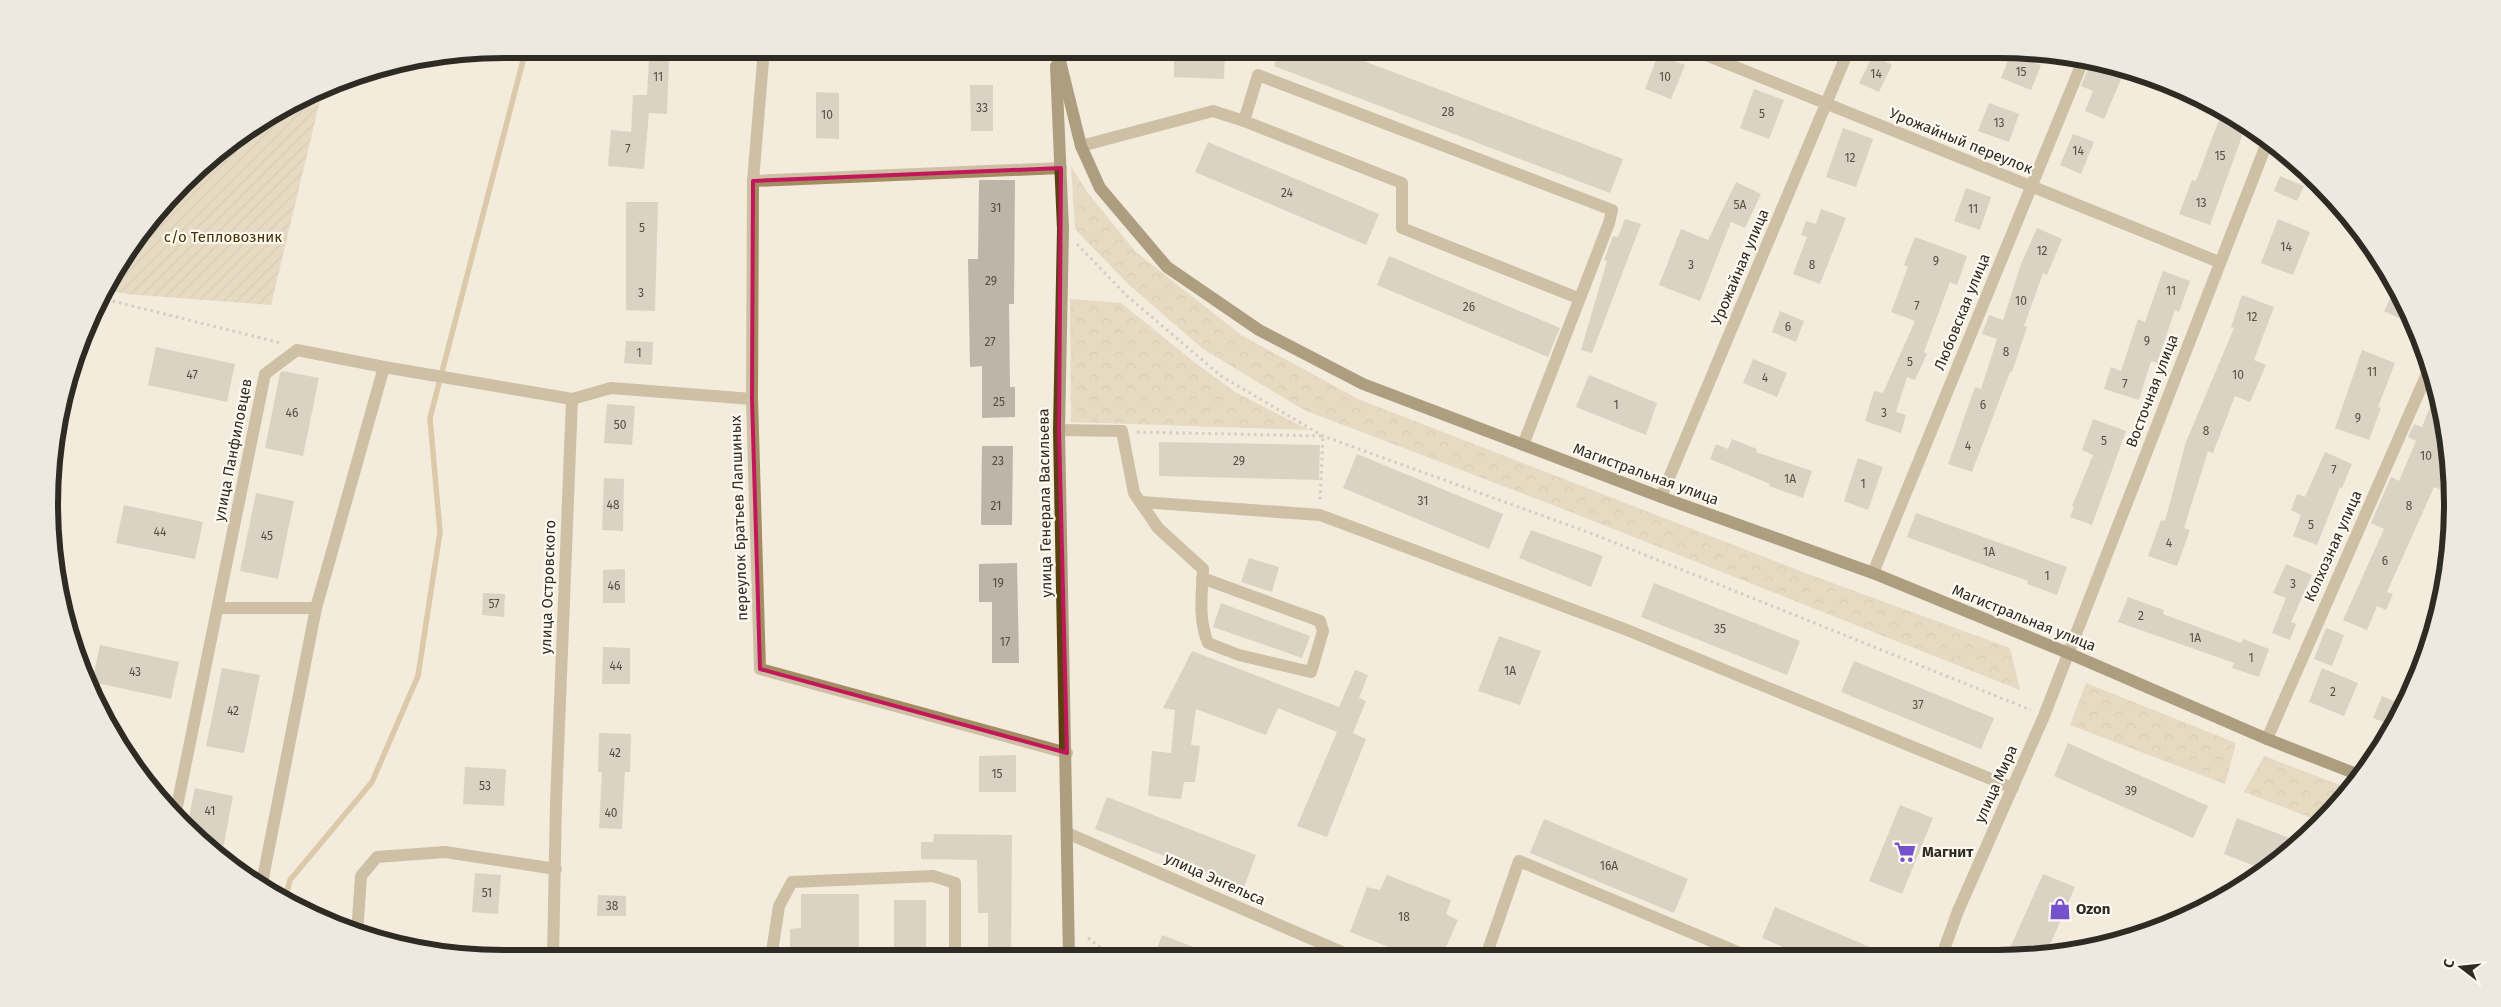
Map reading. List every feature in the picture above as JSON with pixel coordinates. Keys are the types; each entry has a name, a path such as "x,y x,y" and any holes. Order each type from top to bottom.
{"main road":[{"name":"улица Генерала Васильева","path":"1056,58 1063,229 1059,430 1067,753 1069,950"},
{"name":"Магистральная улица","path":"1058,58 1081,146 1100,188 1167,267 1259,330 1363,384 1661,498 1873,574 2068,653 2267,739 2353,773"}],"street":[{"name":"переулок Братьев Лапшиных","path":"763,58 754,180 752,399 760,669 1067,753"},
{"name":"Урожайный переулок","path":"1714,58 2219,262"},
{"name":"Урожайная улица","path":"1661,498 1845,58"},
{"name":"Любовская улица","path":"1873,574 2081,65"},
{"path":"1244,121 1258,75 1612,210 1609,223 1522,445"},
{"path":"1081,146 1213,111 1244,121 1402,184 1402,228 1578,298"},
{"name":"Восточная улица","path":"2068,653 2265,147"},
{"path":"754,180 1061,168"},
{"name":"улица Панфиловцев","path":"177,807 265,374 297,350 572,399"},
{"path":"263,879 316,608 384,367"},
{"name":"Колхозная улица","path":"2267,739 2425,377"},
{"path":"572,399 611,388 752,399"},
{"name":"улица Островского","path":"553,950 572,399"},
{"path":"1059,430 1122,431 1134,493 1158,528 1203,569 1202,578 1201,627 1208,643 1239,655 1311,672 1323,631 1320,621 1202,578"},
{"path":"1141,502 1320,515 1627,630 2013,788"},
{"path":"218,608 316,608"},
{"name":"улица Мира","path":"1944,950 1958,911 2044,716 2068,653"},
{"name":"улица Энгельса","path":"1067,833 1333,950"},
{"path":"358,925 361,876 377,857 445,852 556,869"},
{"path":"1488,950 1519,861 1733,950"},
{"path":"772,950 779,906 792,882 933,876 955,883 954,950"}],"path":[{"path":"1063,229 1126,295 1220,376 1323,436 1593,534 2044,716"},
{"path":"106,300 282,343"},
{"path":"1122,431 1323,436"},
{"path":"1320,515 1323,436"},
{"path":"1088,938 1104,950"}],"highlighted area":[{"path":"1061,168 1059,430 1067,753 760,669 752,399 753,181"}],"green space":[{"name":"с/о Тепловозник","path":"321,96 271,305 126,294 111,291 150,232 188,188 209,168 256,133 280,117"},
{"path":"1071,166 1087,192 1136,252 1241,335 1358,399 1808,574 2010,648 2020,690 1563,509 1304,410 1203,349 1127,283 1075,229"},
{"path":"1070,299 1121,303 1235,392 1309,430 1071,422"},
{"path":"2086,683 2236,743 2225,784 2070,725"},
{"path":"2264,756 2342,786 2313,819 2244,792"}],"building":[{"path":"649,58 669,58 667,114 649,113 644,169 608,166 611,130 631,132 633,95 647,95"},
{"path":"1174,58 1225,58 1224,79 1174,77"},
{"path":"1277,58 1356,58 1623,159 1610,193 1274,66"},
{"path":"1657,58 1666,58 1685,65 1671,99 1645,89"},
{"path":"1872,58 1879,58 1892,65 1879,92 1859,83"},
{"path":"2009,58 2024,58 2041,65 2031,90 2001,78"},
{"path":"2089,67 2123,76 2104,119 2085,111 2093,91 2081,86"},
{"path":"970,85 993,85 993,131 971,131"},
{"path":"1754,89 1784,100 1769,139 1740,128"},
{"path":"816,92 839,93 839,139 816,138"},
{"path":"1989,103 2019,114 2009,142 1978,131"},
{"path":"2220,117 2243,132 2210,225 2179,214 2192,180 2196,181"},
{"path":"1843,128 1873,139 1856,187 1826,177"},
{"path":"2073,134 2094,142 2081,174 2060,165"},
{"path":"1208,142 1379,214 1366,245 1195,172"},
{"path":"2280,176 2304,186 2297,201 2274,191"},
{"path":"979,180 1015,180 1014,304 1009,304 1010,387 1015,387 1015,417 982,418 982,366 970,367 968,259 978,259"},
{"path":"1736,182 1761,194 1745,228 1731,222 1700,301 1659,285 1681,229 1708,240"},
{"path":"1966,188 1991,197 1980,230 1954,221"},
{"path":"626,202 658,202 655,311 626,310"},
{"path":"1821,209 1846,218 1820,284 1793,274 1807,237 1801,235 1806,221 1816,224"},
{"path":"1625,219 1641,224 1592,353 1581,350 1607,261 1604,260 1613,236 1618,237"},
{"path":"2278,219 2310,232 2293,275 2261,263"},
{"path":"2037,228 2062,239 2047,275 2043,273 2024,326 2027,327 2012,372 2010,372 1972,472 1948,464 1975,387 1981,389 1997,339 1982,334 1989,315 2003,320 2021,264"},
{"path":"1915,237 1967,256 1957,285 1950,282 1924,352 1927,354 1915,380 1907,377 1896,412 1906,415 1901,433 1865,421 1874,391 1883,393 1915,321 1891,312 1908,267 1904,265"},
{"path":"1389,256 1560,328 1548,357 1377,285"},
{"path":"2163,271 2190,281 2179,312 2175,310 2157,363 2151,361 2139,400 2104,389 2111,367 2121,371 2138,319 2145,322"},
{"path":"2242,295 2274,307 2254,360 2266,365 2250,402 2235,396 2213,453 2208,451 2184,528 2190,530 2177,566 2148,556 2161,520 2165,521 2186,442 2234,328 2231,327"},
{"path":"2392,295 2404,321 2384,311"},
{"path":"1780,311 1804,321 1796,342 1772,332"},
{"path":"626,341 653,342 652,365 624,363"},
{"path":"156,347 235,364 227,402 148,385"},
{"path":"2362,350 2395,363 2378,407 2381,408 2369,440 2335,428"},
{"path":"1753,359 1787,373 1777,397 1743,383"},
{"path":"283,371 319,378 303,456 265,448 280,373"},
{"path":"1589,375 1657,403 1646,435 1576,407"},
{"path":"2432,403 2440,445 2441,459 2439,465 2442,466 2444,491 2434,487 2387,592 2393,594 2386,610 2377,606 2367,630 2343,620 2384,529 2371,523 2391,477 2399,481 2416,441 2408,437 2414,424 2422,427"},
{"path":"607,404 635,406 632,445 604,443"},
{"path":"2093,419 2126,431 2092,525 2070,517 2074,507 2072,506 2093,455 2082,450"},
{"path":"1732,439 1757,449 1756,452 1812,471 1803,498 1769,486 1770,484 1710,459 1716,444 1728,449"},
{"path":"1159,442 1320,445 1319,480 1159,476"},
{"path":"982,446 1013,446 1012,525 981,525"},
{"path":"2325,452 2352,464 2342,488 2340,487 2317,545 2293,536 2301,515 2291,510 2297,494 2305,497"},
{"path":"1357,454 1503,514 1489,549 1343,488"},
{"path":"1858,458 1883,467 1868,510 1844,501"},
{"path":"604,478 624,479 623,531 602,530"},
{"path":"256,493 294,501 278,579 240,571"},
{"path":"124,505 203,522 195,559 116,543"},
{"path":"1916,513 2067,567 2057,595 2027,584 2028,581 1907,537"},
{"path":"1531,530 1603,556 1591,587 1519,558"},
{"path":"1249,558 1279,567 1272,592 1241,582"},
{"path":"1017,563 1019,663 992,663 992,602 979,602 979,564"},
{"path":"2286,564 2312,575 2291,622 2296,624 2290,640 2272,633 2286,598 2273,593"},
{"path":"625,569 625,603 603,603 603,570"},
{"path":"1654,583 1800,641 1787,675 1641,617"},
{"path":"483,593 505,594 504,617 482,615"},
{"path":"2128,597 2164,610 2163,614 2241,643 2243,639 2269,649 2259,677 2232,668 2234,663 2118,622"},
{"path":"1221,603 1310,636 1302,658 1213,627"},
{"path":"2326,628 2344,635 2332,666 2314,659"},
{"path":"1499,636 1541,651 1520,705 1478,691"},
{"path":"100,645 179,662 171,699 95,683 93,678"},
{"path":"603,647 630,648 630,684 602,684"},
{"path":"1192,651 1339,707 1355,670 1368,675 1359,698 1366,701 1353,733 1366,739 1327,837 1297,826 1337,732 1278,708 1266,735 1196,709 1191,745 1200,746 1195,782 1184,782 1181,799 1148,796 1152,751 1171,753 1175,710 1163,708"},
{"path":"1854,661 1994,718 1981,749 1841,692"},
{"path":"222,668 260,675 244,753 206,746"},
{"path":"2322,668 2358,683 2344,716 2309,702"},
{"path":"2382,696 2397,702 2386,723 2373,718"},
{"path":"599,733 631,734 630,772 625,772 622,829 599,828 602,772 598,772"},
{"path":"2068,743 2208,806 2193,838 2054,776"},
{"path":"1016,755 1016,792 979,792 979,756"},
{"path":"465,767 506,769 504,806 463,804"},
{"path":"195,788 233,796 223,850 189,820"},
{"path":"1107,797 1256,855 1244,887 1095,829"},
{"path":"1900,805 1933,818 1902,894 1869,881"},
{"path":"2237,818 2292,839 2256,866 2224,854"},
{"path":"1544,819 1688,879 1674,913 1530,853"},
{"path":"934,834 1012,835 1011,950 988,950 988,913 978,913 977,860 921,859 921,842 933,842"},
{"path":"475,873 501,875 498,914 472,912"},
{"path":"2043,874 2075,887 2049,947 2013,949 2010,948"},
{"path":"1387,875 1451,900 1446,914 1458,920 1445,950 1396,950 1350,932 1367,887 1380,890"},
{"path":"801,894 859,894 859,950 790,950 790,929 801,928"},
{"path":"598,895 626,896 626,916 597,916"},
{"path":"894,900 926,900 926,950 894,950"},
{"path":"1775,907 1877,950 1790,950 1762,938"},
{"path":"1162,935 1202,950 1157,950"}],"waterway":[{"path":"287,894 290,880 372,782 418,676 440,532 430,418 524,58"}],"place":[{"name":"Магнит","path":"1905,852"},
{"name":"Ozon","path":"2060,909"}]}
